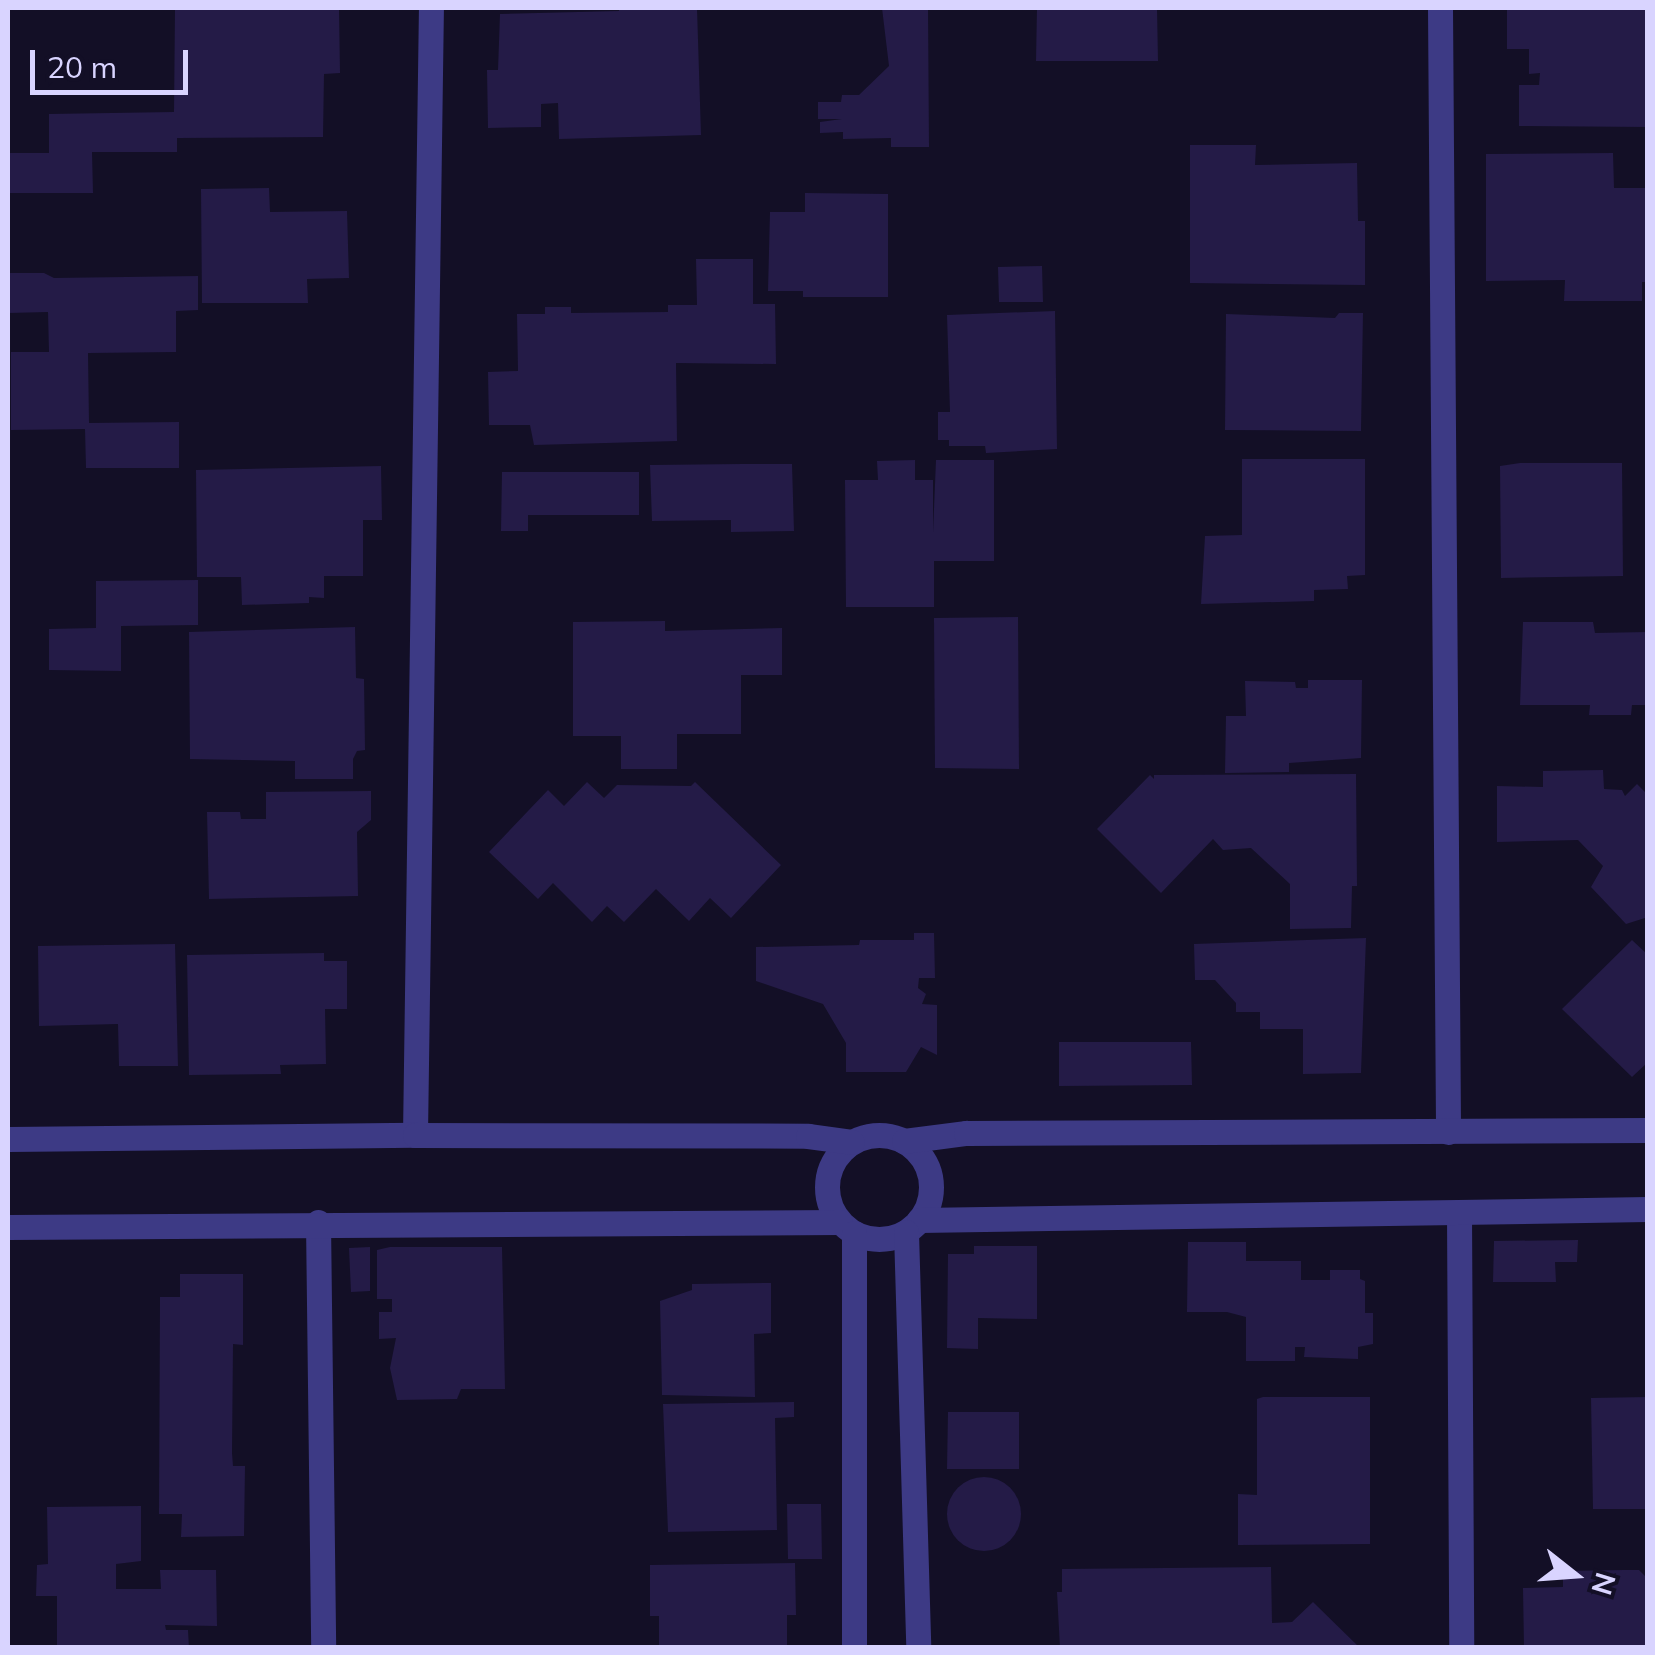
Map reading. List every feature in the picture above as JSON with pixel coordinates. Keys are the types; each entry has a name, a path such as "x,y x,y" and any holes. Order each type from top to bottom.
{"street":[{"path":"415,1135 431,8"},
{"path":"1440,8 1448,1132"},
{"path":"904,1141 966,1133 1648,1130"},
{"path":"8,1139 808,1136 852,1142 888,1135 904,1141 919,1152 931,1186 928,1205 912,1226 918,1648"},
{"path":"852,1142 830,1170 830,1206 847,1227 871,1239 912,1226 1648,1210"},
{"path":"1459,1212 1461,1648"},
{"path":"8,1227 318,1222 847,1227"},
{"path":"318,1222 324,1648"},
{"path":"847,1227 854,1648"}],"building":[{"path":"175,8 339,8 340,73 324,74 323,137 177,138 177,152 92,152 93,193 8,193 8,153 49,153 49,114 174,112"},
{"path":"697,8 701,135 559,139 558,103 541,104 541,127 488,128 487,70 498,70 500,14"},
{"path":"882,8 928,8 929,147 891,147 891,138 843,139 843,132 820,133 820,122 842,119 818,119 818,102 841,102 842,95 859,95 889,66"},
{"path":"1037,8 1157,8 1158,61 1036,61"},
{"path":"1507,8 1648,8 1648,127 1519,126 1519,85 1539,85 1540,73 1529,74 1529,49 1507,49"},
{"path":"1190,145 1256,145 1255,165 1357,163 1358,221 1365,221 1365,285 1190,283"},
{"path":"1613,153 1614,188 1648,188 1648,282 1642,282 1642,301 1564,301 1565,280 1486,281 1486,154"},
{"path":"269,188 270,212 347,211 349,278 307,279 308,303 202,303 201,189"},
{"path":"805,193 888,194 888,297 803,297 803,291 768,291 770,212 805,212"},
{"path":"696,259 753,259 753,304 775,304 776,364 676,363 677,441 534,445 530,425 489,425 488,372 518,371 517,314 545,314 545,307 571,307 571,313 668,312 668,305 697,305"},
{"path":"1042,266 1043,302 999,302 998,267"},
{"path":"8,273 44,273 54,278 198,276 198,310 176,311 176,352 88,353 89,423 179,422 179,468 86,468 85,429 11,430 11,352 49,352 48,312 8,313"},
{"path":"1055,311 1057,449 986,453 985,446 949,446 949,440 938,440 938,412 950,412 947,315"},
{"path":"1339,313 1363,313 1361,431 1225,430 1226,314 1335,318"},
{"path":"1242,459 1365,459 1365,575 1347,576 1348,589 1314,590 1314,601 1201,604 1205,536 1242,535"},
{"path":"915,460 915,480 933,480 933,533 936,460 994,460 994,561 934,561 934,607 846,607 845,480 878,480 877,461"},
{"path":"1622,463 1623,576 1501,578 1500,466"},
{"path":"792,464 794,531 731,532 731,520 652,521 650,465"},
{"path":"381,466 382,520 363,520 363,576 324,576 324,598 309,597 309,603 242,605 241,577 197,577 196,470"},
{"path":"502,472 639,472 639,515 528,515 528,531 501,531"},
{"path":"198,580 198,625 121,626 121,671 49,670 49,629 96,628 96,581"},
{"path":"1018,617 1019,769 935,768 934,618"},
{"path":"665,621 665,631 782,628 782,675 741,675 741,734 677,734 677,769 621,769 621,736 573,736 573,622"},
{"path":"1523,622 1593,622 1595,633 1648,632 1648,705 1632,705 1631,715 1589,715 1590,705 1520,705"},
{"path":"355,627 356,678 364,679 365,750 357,751 353,759 353,779 295,779 295,761 190,759 189,632"},
{"path":"1308,680 1362,680 1361,758 1289,763 1289,772 1225,773 1226,716 1246,716 1245,681 1295,682 1296,688 1308,688"},
{"path":"1603,770 1604,789 1622,790 1625,796 1637,784 1648,795 1648,917 1626,924 1591,887 1603,866 1578,840 1497,842 1497,786 1543,787 1543,771"},
{"path":"1356,774 1357,886 1352,886 1351,928 1290,929 1290,884 1251,848 1223,850 1213,839 1161,893 1097,829 1150,775 1154,779 1154,775"},
{"path":"587,782 604,798 617,785 691,786 695,782 781,865 731,918 710,898 689,921 656,889 624,922 607,906 592,922 553,883 538,899 489,852 548,790 564,806"},
{"path":"371,791 371,820 357,832 358,896 209,899 207,812 240,812 241,819 266,819 266,792"},
{"path":"914,933 934,933 935,978 919,978 918,988 926,994 922,1004 937,1005 937,1055 921,1047 906,1072 846,1072 846,1043 823,1004 756,981 756,947 859,945 860,940 914,940"},
{"path":"1366,938 1361,1073 1303,1074 1303,1029 1260,1029 1260,1012 1236,1012 1236,1003 1215,980 1195,980 1194,944"},
{"path":"1632,940 1648,955 1648,1062 1632,1077 1562,1009"},
{"path":"175,944 178,1066 119,1066 118,1024 39,1026 38,946"},
{"path":"324,953 324,961 347,961 347,1009 325,1009 326,1064 280,1065 281,1074 189,1075 187,955"},
{"path":"1059,1042 1191,1042 1192,1085 1059,1086"},
{"path":"1578,1240 1577,1262 1555,1262 1556,1282 1493,1282 1494,1241"},
{"path":"1188,1242 1246,1242 1246,1261 1301,1261 1301,1280 1330,1280 1330,1270 1360,1270 1360,1279 1365,1281 1365,1313 1373,1313 1373,1344 1358,1347 1358,1359 1304,1357 1305,1347 1295,1347 1295,1361 1246,1361 1246,1317 1227,1312 1187,1312"},
{"path":"974,1246 1037,1246 1037,1319 978,1318 978,1349 947,1348 948,1254 974,1254"},
{"path":"370,1247 370,1291 351,1292 349,1248"},
{"path":"502,1247 505,1389 461,1389 457,1399 397,1400 390,1368 396,1338 379,1339 379,1312 392,1312 392,1299 377,1299 377,1250"},
{"path":"180,1274 243,1274 243,1345 233,1344 232,1453 233,1466 245,1466 244,1536 181,1537 182,1514 159,1514 160,1297 180,1297"},
{"path":"771,1283 771,1333 754,1334 755,1397 662,1395 660,1301 692,1290 692,1284"},
{"path":"1370,1397 1370,1544 1238,1545 1238,1494 1257,1495 1257,1399"},
{"path":"1648,1397 1648,1509 1593,1509 1591,1398"},
{"path":"794,1402 794,1417 775,1418 777,1530 668,1532 663,1404"},
{"path":"948,1412 1019,1412 1019,1469 947,1469"},
{"path":"984,1477 1010,1488 1021,1514 1010,1540 984,1551 958,1540 947,1514 958,1488"},
{"path":"787,1504 821,1504 822,1559 788,1559"},
{"path":"141,1506 141,1561 116,1564 116,1589 161,1589 160,1570 216,1570 217,1626 165,1625 166,1630 188,1630 189,1648 57,1648 57,1596 36,1596 37,1565 48,1564 47,1507"},
{"path":"795,1563 796,1615 787,1615 787,1648 659,1648 659,1616 650,1616 650,1565"},
{"path":"1271,1567 1272,1623 1292,1622 1313,1602 1360,1648 1060,1648 1057,1592 1062,1592 1062,1569"},
{"path":"1639,1570 1648,1579 1648,1648 1524,1648 1523,1588 1563,1587 1563,1571"}]}
